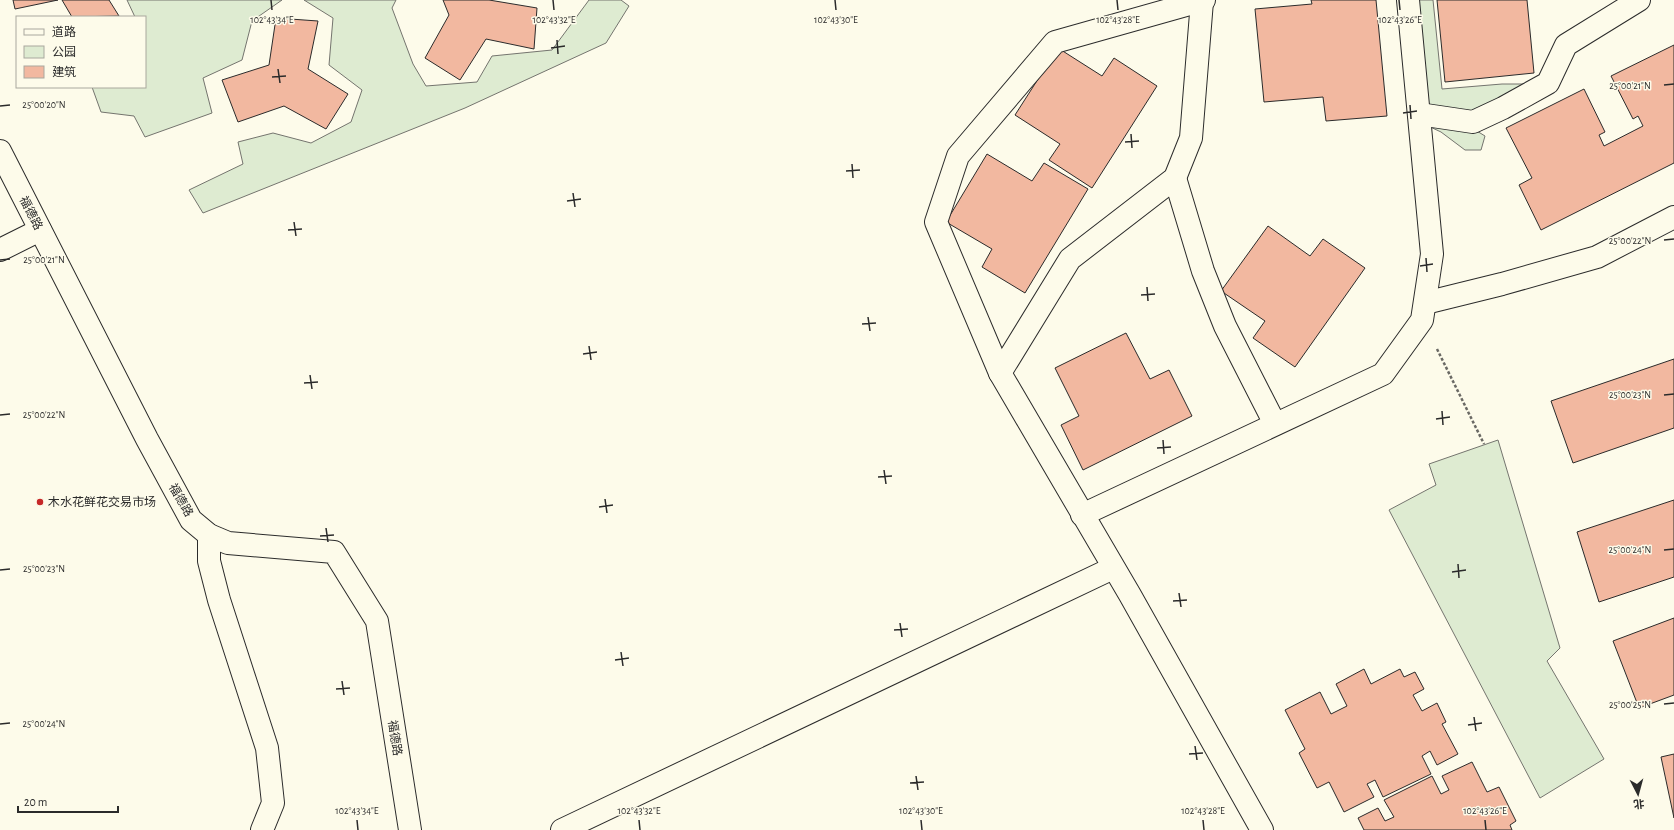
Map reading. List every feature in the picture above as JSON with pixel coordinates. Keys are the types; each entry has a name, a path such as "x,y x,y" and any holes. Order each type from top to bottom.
{"street":[{"path":"1000,373 1070,259 1175,178 1191,138 1203,0 1055,42 958,156 936,222 1000,373 1130,595 1262,830"},
{"path":"1082,515 1383,374 1423,311 1432,254 1408,0"},
{"path":"1419,114 1473,122 1503,108 1548,83 1566,45 1639,0"},
{"name":"福德路","path":"0,151 147,439 191,520 209,535 228,543 334,552 377,622 410,830"},
{"path":"1175,178 1208,285 1225,326 1275,424"},
{"path":"1423,311 1502,284 1597,257 1674,217"},
{"path":"0,250 40,230"},
{"path":"209,535 209,561 217,592 267,748 273,803 262,830"},
{"path":"562,830 1113,568"}],"path":[{"path":"1423,311 1484,444"}],"green space":[{"path":"127,0 282,0 252,21 242,60 203,78 212,113 145,137 134,116 101,112 92,88 146,88 146,16 135,16"},
{"path":"304,0 396,0 392,8 413,64 426,86 477,82 492,56 552,50 589,0 621,0 629,6 606,43 465,108 203,213 189,190 243,164 238,142 273,133 311,143 351,122 362,90 329,65 333,18"},
{"path":"1416,0 1433,0 1442,89 1502,84 1523,84 1472,128 1485,136 1481,150 1465,150 1441,132 1411,118"},
{"path":"1498,440 1560,648 1547,661 1604,759 1540,798 1389,510 1436,485 1429,464"}],"building":[{"path":"13,0 58,0 15,9"},
{"path":"62,0 109,0 119,16 71,16"},
{"path":"443,0 489,0 537,8 534,49 486,39 460,80 425,58 449,15"},
{"path":"1311,0 1376,0 1387,116 1326,121 1323,97 1264,102 1255,9 1312,4"},
{"path":"1437,0 1527,0 1534,73 1445,82"},
{"path":"276,18 318,21 308,69 348,94 326,129 284,106 238,122 222,80 269,65"},
{"path":"1674,45 1674,163 1541,230 1519,185 1532,178 1506,128 1584,89 1605,132 1599,135 1604,146 1643,126 1638,116 1633,119 1611,76"},
{"path":"1058,48 1102,76 1114,58 1157,86 1092,188 1049,160 1060,144 1015,115"},
{"path":"987,154 1032,181 1044,163 1088,189 1025,293 982,267 992,249 946,222"},
{"path":"1268,226 1310,256 1323,239 1365,268 1295,367 1253,338 1265,321 1221,291"},
{"path":"1126,333 1150,379 1169,370 1192,416 1083,470 1061,425 1079,416 1055,368"},
{"path":"1674,359 1674,428 1573,463 1551,401"},
{"path":"1674,500 1674,577 1599,602 1577,532"},
{"path":"1674,618 1674,695 1639,708 1613,641"},
{"path":"1364,669 1371,684 1400,669 1404,677 1415,672 1424,689 1413,695 1422,711 1437,703 1446,722 1442,724 1458,754 1437,765 1430,751 1422,756 1431,774 1383,797 1375,780 1367,784 1374,797 1344,812 1329,782 1317,788 1299,753 1305,749 1285,710 1320,692 1331,714 1347,706 1336,684"},
{"path":"1674,754 1674,818 1661,757"},
{"path":"1472,762 1487,792 1499,787 1516,821 1510,825 1512,830 1364,830 1358,818 1378,808 1385,821 1394,817 1384,800 1432,776 1441,794 1449,790 1442,776"}],"place":[{"name":"木水花鲜花交易市场","path":"40,502"}]}
